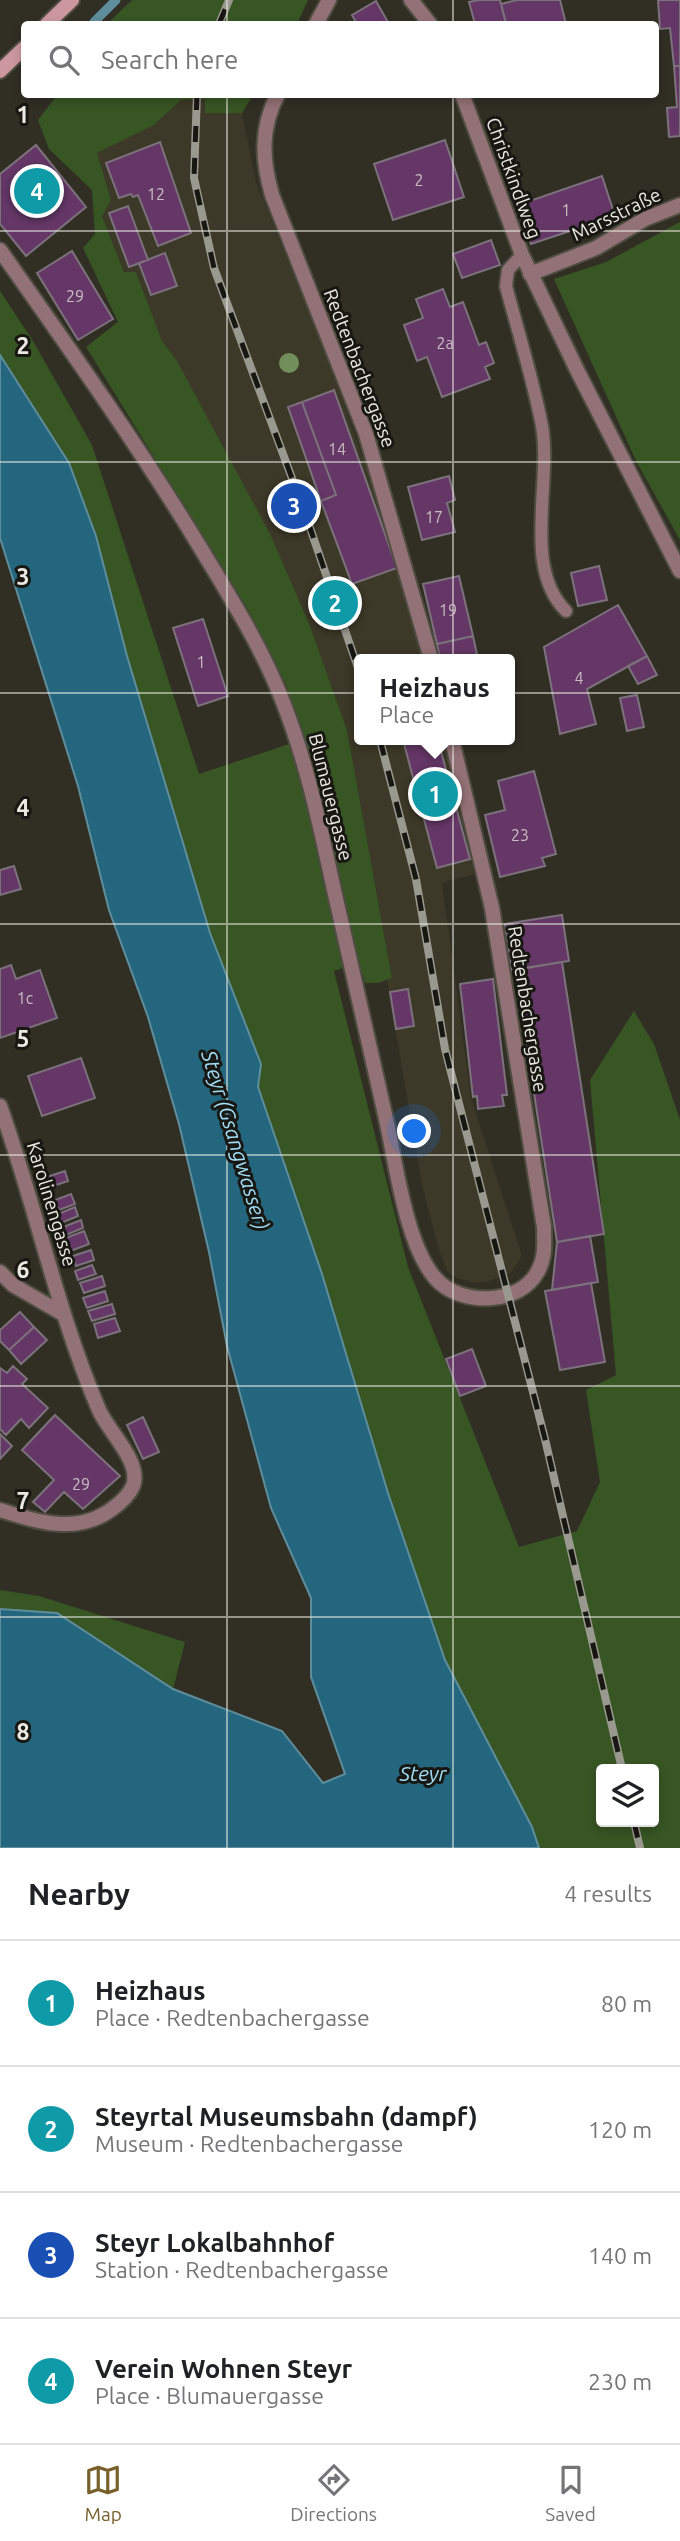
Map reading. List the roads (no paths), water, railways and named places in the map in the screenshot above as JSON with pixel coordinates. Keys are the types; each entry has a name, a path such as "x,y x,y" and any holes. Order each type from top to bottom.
{"main road":[{"path":"50,21 72,0"},
{"path":"0,71 20,52"}],"street":[{"path":"318,21 329,0"},
{"path":"411,0 428,21"},
{"name":"Redtenbachergasse","path":"277,98 265,134 263,163 272,195 366,434 430,654"},
{"name":"Christkindlweg","path":"464,98 530,274 680,571"},
{"name":"Marsstraße","path":"530,274 596,248 645,219 680,205"},
{"name":"Blumauergasse","path":"0,250 128,433 173,503 257,643 282,699 306,764 408,1214 429,1271 444,1288 462,1297 484,1298 508,1294 529,1284"},
{"name":"Redtenbachergasse","path":"453,745 492,908 544,1227 545,1254 539,1271 529,1284"},
{"name":"Karolinengasse","path":"0,1106 49,1257 63,1314 100,1412 134,1468 133,1485 121,1503 98,1519 71,1525 39,1523 0,1510"},
{"path":"0,1272 13,1285 63,1314"}],"lane":[{"path":"522,255 508,270 506,286 541,423 546,453 543,572 552,594 566,611"}],"water":[{"name":"Steyr","path":"0,355 69,463 96,536 127,656 210,933 261,1064 258,1087 322,1274 388,1493 445,1660 532,1827 539,1848 0,1848 0,1609 57,1613 173,1689 282,1731 323,1783 345,1774 311,1677 311,1598 271,1508 227,1346 209,1252 179,1124 148,1017 109,910 78,786 0,538"}],"waterway":[{"path":"95,21 116,0"}],"railway":[{"path":"220,21 229,0"},
{"path":"197,98 194,178 214,268 306,516 354,656"},
{"path":"381,745 416,879 445,1049 545,1439 621,1764"},
{"path":"635,1827 640,1848"}],"place":[{"name":"Verein Wohnen Steyr","path":"37,191"},
{"name":"Steyr Lokalbahnhof","path":"294,506"},
{"name":"Steyrtal Museumsbahn (dampf)","path":"335,603"},
{"name":"Heizhaus","path":"435,794"}],"water label":[{"name":"Steyr (Gsangwasser)","path":"235,1140"}]}
